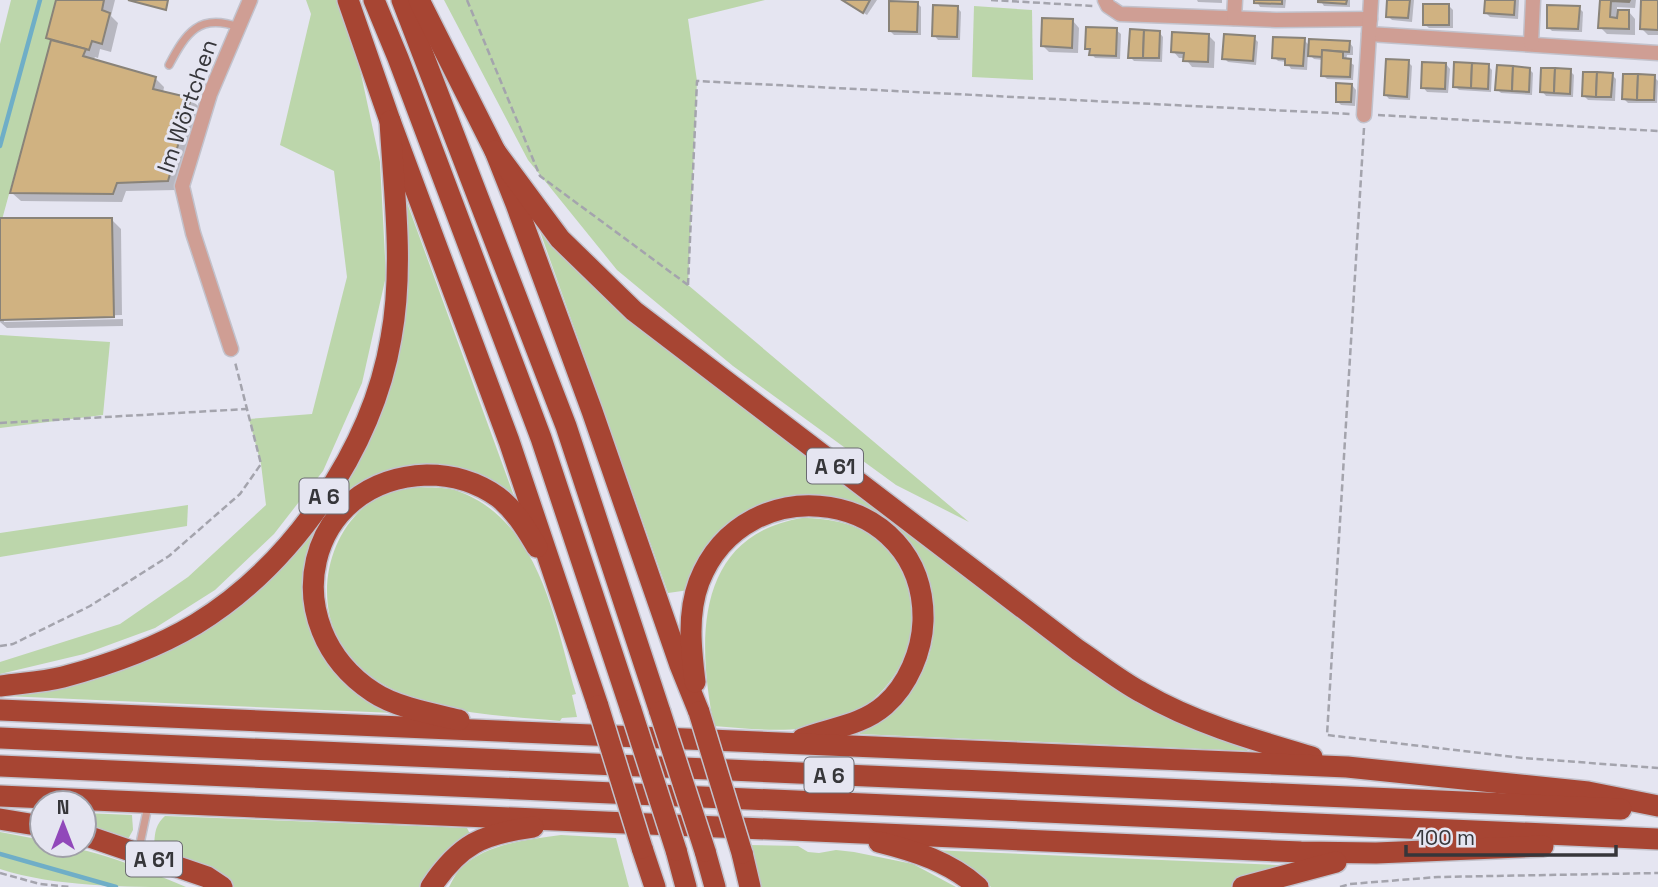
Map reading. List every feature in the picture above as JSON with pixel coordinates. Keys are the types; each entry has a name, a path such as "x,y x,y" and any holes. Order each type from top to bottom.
{"highway":[{"path":"348,0 390,121 509,440 556,577 655,887"},
{"path":"374,0 541,438 686,887"},
{"path":"402,0 566,426 715,887"},
{"name":"A 61","path":"419,0 495,151 592,411 680,665 699,712"},
{"name":"A 6","path":"0,687 62,677 137,653 195,624 240,593 287,545 333,483 362,433 383,379 392,337 397,287 390,121"},
{"name":"A 61","path":"495,151 560,240 634,312 1078,650 1140,692 1179,711 1259,741 1347,766"},
{"path":"502,731 415,709 374,694 351,676 332,654 319,625 313,598 314,571 321,545 333,522 363,494 397,479 440,475 472,483 497,497 514,512 556,577"},
{"name":"A 6","path":"699,712 690,630 698,584 708,563 735,531 766,513 804,506 841,509 880,526 903,554 920,589 922,636 915,661 901,687 885,705 862,721 818,732 792,743"},
{"path":"0,710 1347,766 1588,792 1658,808"},
{"path":"699,712 750,887"},
{"name":"A 6","path":"0,738 1658,808"},
{"name":"A 6","path":"0,766 1658,839"},
{"path":"0,796 840,831 934,858 978,887"},
{"path":"0,818 28,823"},
{"path":"431,887 447,864 475,842 510,830 540,826 561,819"},
{"name":"A 6","path":"840,831 1287,852 1376,853 1545,846 1604,836"},
{"name":"A 61","path":"98,840 207,877 222,887"},
{"path":"644,852 646,887"},
{"name":"A 6","path":"1244,887 1306,868 1376,853"}],"street":[{"name":"Im Wörtchen","path":"231,349 193,233 182,187 210,94 250,0"},
{"path":"1234,18 1235,0"},
{"path":"1364,115 1371,0"},
{"path":"1531,43 1533,0"},
{"path":"1106,3 1120,14 1370,19"},
{"path":"1369,34 1658,53"}],"lane":[{"path":"169,65 183,38 195,27 214,22 238,27"},
{"path":"138,853 145,830 148,804"}],"path":[{"path":"467,0 540,176 688,285 697,81 1658,131"},
{"path":"990,0 1106,3"},
{"path":"1364,115 1328,736 1523,758 1658,768"},
{"path":"0,646 13,644 90,606 135,578 169,556 240,495 261,464 231,349"},
{"path":"0,423 247,409"},
{"path":"0,873 40,884 70,887"},
{"path":"1340,887 1438,877 1658,873"}],"green space":[{"path":"11,0 56,0 46,38 51,40 0,227 0,44"},
{"path":"306,0 337,0 356,51 380,162 386,276 362,383 323,471 274,534 215,590 155,628 84,654 0,674 0,662 120,624 188,577 266,505 261,464 249,419 312,414 347,277 334,171 280,145 311,14"},
{"path":"444,0 765,0 688,19 697,81 688,285 969,522 896,485 733,366 617,270 528,160"},
{"path":"974,6 1032,10 1033,80 972,77"},
{"path":"402,189 518,507 499,489 383,475 308,560 304,602 308,622 325,659 340,676 394,713 5,696 44,689 249,594 380,408"},
{"path":"537,223 575,264 1197,730 1248,751 859,734 896,706 915,685 927,660 933,634 933,607 927,580 916,555 900,534 879,516 845,500 827,497 799,498 767,504 746,513 723,533 689,590 668,593"},
{"path":"0,335 110,342 103,415 0,428"},
{"path":"418,487 455,490 484,504 507,524 525,548 539,575 560,635 576,694 572,695 577,717 562,718 560,721 510,717 433,704 386,686 365,672 348,655 336,635 329,613 327,590 337,545 348,525 370,502 389,493"},
{"path":"188,505 187,526 0,557 0,533"},
{"path":"802,518 823,519 855,527 882,544 900,568 910,594 913,621 908,647 897,671 880,693 858,711 831,723 788,730 714,726 705,660 706,628 711,597 722,569 740,546 767,529"},
{"path":"98,814 132,815 133,830 127,841 98,833"},
{"path":"165,816 467,828 469,832 478,833 421,887 233,887 154,849 157,827"},
{"path":"0,832 28,837 28,859 98,859 98,855 186,887 67,883 0,869"},
{"path":"561,835 616,838 629,887 449,887 461,868 483,853 508,844"},
{"path":"748,845 798,846 808,852 819,853 836,850 854,852 913,864 956,887 760,887"},
{"path":"931,850 1298,866 1231,887 991,887 984,880"}],"building":[{"path":"56,0 104,0 102,10 110,13 102,44 92,41 89,50 46,38"},
{"path":"128,0 168,0 166,10"},
{"path":"842,0 870,0 863,13"},
{"path":"1254,0 1282,0 1282,4 1254,3"},
{"path":"1318,0 1347,0 1346,4"},
{"path":"1387,0 1410,0 1408,18 1386,17"},
{"path":"1485,0 1515,0 1514,15 1484,13"},
{"path":"1600,0 1630,0 1611,1 1610,17 1617,18 1618,10 1629,10 1629,29 1598,28"},
{"path":"1641,0 1658,0 1658,30 1640,29"},
{"path":"889,1 918,2 917,32 889,31"},
{"path":"1423,4 1449,4 1449,25 1423,25"},
{"path":"933,5 958,6 957,37 932,36"},
{"path":"1547,5 1580,6 1578,29 1547,28"},
{"path":"1042,18 1073,19 1072,48 1041,46"},
{"path":"1086,27 1117,28 1116,56 1089,55 1090,49 1085,49"},
{"path":"1130,29 1144,30 1143,58 1128,58"},
{"path":"1144,30 1160,31 1159,58 1143,58"},
{"path":"1172,32 1209,34 1208,62 1183,61 1184,53 1171,52"},
{"path":"1224,34 1255,36 1253,61 1222,59"},
{"path":"1273,37 1305,38 1303,66 1285,65 1285,59 1272,58"},
{"path":"1309,39 1350,41 1349,52 1322,50 1322,57 1308,56"},
{"path":"51,40 86,49 83,56 156,77 153,89 191,98 168,181 117,183 113,194 10,193"},
{"path":"1322,50 1343,52 1343,58 1351,59 1350,77 1321,76"},
{"path":"1386,59 1409,60 1407,97 1384,95"},
{"path":"1422,62 1446,63 1445,89 1421,88"},
{"path":"1454,62 1472,63 1471,88 1453,87"},
{"path":"1472,63 1489,64 1488,89 1471,88"},
{"path":"1497,65 1513,66 1512,91 1495,90"},
{"path":"1513,66 1530,68 1529,92 1512,91"},
{"path":"1541,68 1555,68 1554,93 1540,92"},
{"path":"1555,68 1571,69 1570,94 1554,93"},
{"path":"1583,72 1597,72 1596,97 1582,96"},
{"path":"1597,72 1613,73 1611,97 1596,97"},
{"path":"1623,74 1638,74 1637,100 1622,99"},
{"path":"1638,74 1655,75 1654,100 1637,100"},
{"path":"1336,83 1352,84 1351,102 1336,102"},
{"path":"0,218 112,218 114,317 0,320"}],"waterway":[{"path":"0,146 40,0"},
{"path":"0,854 116,887"}]}
